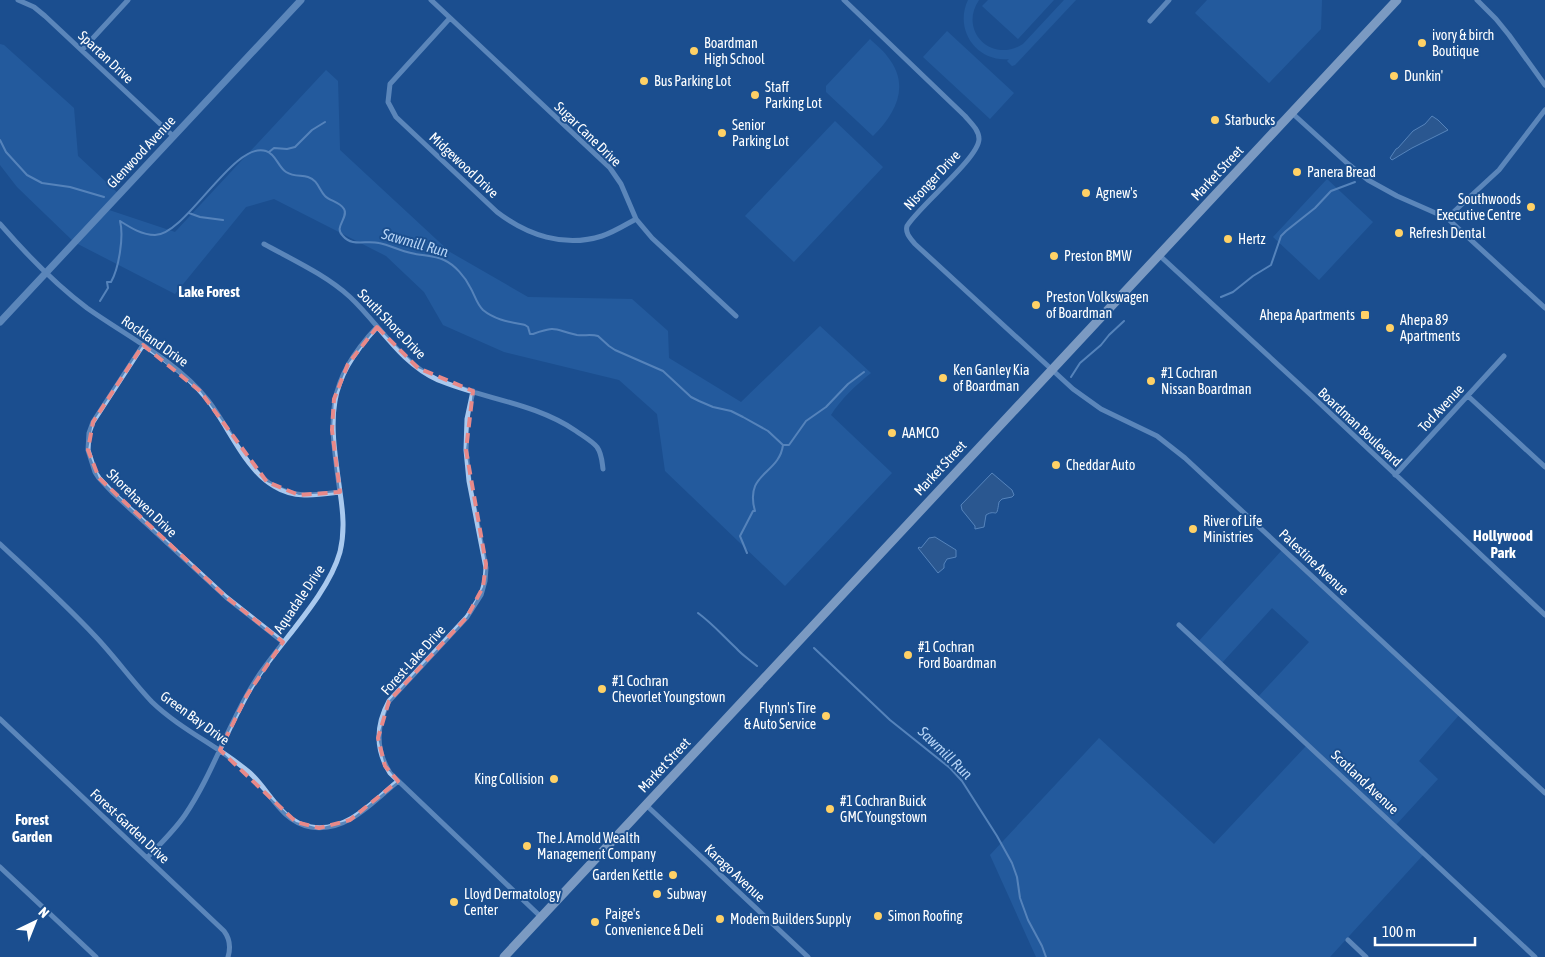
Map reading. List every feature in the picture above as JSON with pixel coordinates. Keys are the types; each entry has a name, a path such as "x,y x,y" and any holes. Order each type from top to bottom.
{"main road":[{"name":"Market Street","path":"504,957 1397,0"}],"street":[{"name":"Spartan Drive","path":"18,0 39,10 174,136"},
{"path":"82,50 128,0"},
{"name":"Glenwood Avenue","path":"0,322 300,0"},
{"name":"Sugar Cane Drive","path":"431,0 610,168 621,184 636,219 652,238 736,316"},
{"name":"Nisonger Drive","path":"844,0 965,116 978,133 979,143 974,152 910,220 906,229 908,234 915,244 1052,370"},
{"path":"1150,20 1169,0"},
{"path":"1477,0 1505,30 1545,85"},
{"name":"Midgewood Drive","path":"450,18 390,84 388,102 396,117 497,212 526,231 550,239 579,240 602,236 636,219"},
{"path":"1447,218 1499,170 1545,110"},
{"path":"1292,113 1347,164 1368,180 1397,196 1447,218 1545,308"},
{"name":"Rockland Drive","path":"0,224 17,244 84,306 168,362 200,391 219,415 252,467 268,482 282,491 299,495 312,496 340,492"},
{"name":"South Shore Drive","path":"264,244 336,286 359,306 403,356 418,368 439,380 539,412 569,426 599,449 602,456 603,469"},
{"name":"Boardman Boulevard","path":"1159,256 1545,615"},
{"name":"Aquadale Drive","path":"147,858 185,815 247,695 324,587 337,561 344,527 332,430 334,399 348,364 377,327"},
{"name":"Shorehaven Drive","path":"143,345 93,422 89,433 88,450 95,472 114,493 226,597 283,642"},
{"name":"Tod Avenue","path":"1395,475 1504,356"},
{"name":"Palestine Avenue","path":"1052,370 1093,404 1146,430 1179,452 1545,793"},
{"name":"Forest-Lake Drive","path":"473,391 467,419 466,450 469,481 486,564 485,581 477,602 467,617 394,694 384,710 379,728 381,755 390,773 541,917"},
{"path":"1468,396 1545,467"},
{"name":"Green Bay Drive","path":"0,544 75,614 153,702 220,750 252,776 286,815 296,822 310,827 329,828 345,823 398,781"},
{"name":"Scotland Avenue","path":"1179,624 1535,957"},
{"name":"Forest-Garden Drive","path":"0,719 224,931 230,946 228,957"},
{"name":"Karago Avenue","path":"646,805 808,957"},
{"path":"0,866 96,957"},
{"path":"1348,940 1366,957"},
{"path":"86,957 91,952"}],"highlighted area":[{"path":"377,327 418,368 473,391 466,450 486,564 483,587 467,617 389,701 378,738 385,766 398,781 350,820 319,828 296,822 220,750 247,695 283,642 226,597 99,478 88,450 93,422 143,345 200,391 267,482 299,495 340,492 332,430 334,399 348,364"}],"shaded area":[{"path":"968,0 979,0 974,12 973,23 981,41 990,47 1000,50 1011,49 1023,44 1064,0 1076,0 1012,66 1007,61 1009,59 997,59 987,55 971,42 964,22 964,11"},
{"path":"988,0 1054,0 1018,39 982,6"},
{"path":"1207,0 1322,0 1321,29 1269,83 1195,13"},
{"path":"947,31 1014,93 990,119 923,57"},
{"path":"870,39 885,54 894,67 899,88 894,108 873,136 826,92 826,86"},
{"path":"0,44 4,45 74,108 78,156 119,194 106,209 175,232 326,70 338,81 340,150 450,252 528,297 632,299 668,331 669,358 741,402 820,326 871,373 849,392 831,415 892,473 785,586 665,471 657,414 619,380 504,352 443,325 424,292 386,256 274,199 246,207 175,294 74,242 17,187 0,165"},
{"path":"1432,116 1448,130 1392,160 1390,158 1396,149 1413,131 1425,124"},
{"path":"835,121 883,167 794,262 745,216"},
{"path":"1327,179 1373,222 1319,280 1273,237"},
{"path":"992,473 1012,490 1014,495 1002,499 999,502 996,513 986,515 984,527 975,529 975,526 962,510 961,505"},
{"path":"935,537 956,550 956,557 947,559 944,568 938,573 918,548 921,548 929,538"},
{"path":"1283,549 1460,714 1419,761 1438,779 1395,826 1424,854 1330,957 1036,957 990,855 1099,738 1214,844 1307,745 1257,698 1309,642 1272,608 1221,664 1198,642"}],"waterway":[{"path":"269,152 274,148 287,149 295,147 312,130 325,122"},
{"name":"Sawmill Run","path":"0,140 6,152 27,175 42,183 70,187 104,197"},
{"name":"Sawmill Run","path":"120,221 132,229 146,234 155,235 167,231 181,220 240,159 253,151 266,151 275,158 286,172 292,175 311,178 325,196 338,203 344,209 345,216 340,226 340,233 347,239 355,242 379,243 407,252 444,260 452,265 468,283 483,310 493,316 525,325 528,327 530,334 552,329 577,335 598,336 615,350 663,371 691,397 713,407 731,411 768,431 783,445 780,455 754,488 755,511 753,511 740,536 747,553"},
{"path":"1221,297 1233,292 1271,265 1281,236 1315,208 1331,191 1355,182"},
{"path":"189,213 200,217 223,220"},
{"path":"100,301 108,288 107,282 111,282 114,276 118,261 121,243 120,221"},
{"path":"1071,377 1080,363 1124,321"},
{"path":"783,445 789,445 806,421 826,407 848,384 864,372"},
{"name":"Sawmill Run","path":"698,613 757,666"},
{"name":"Sawmill Run","path":"814,648 890,720 950,768 962,781 1012,863 1017,877 1020,898 1028,920 1046,957"}],"place":[{"name":"ivory & birch Boutique","path":"1422,43"},
{"name":"Boardman High School","path":"694,51"},
{"name":"Dunkin'","path":"1394,76"},
{"name":"Bus Parking Lot","path":"644,81"},
{"name":"Staff Parking Lot","path":"755,95"},
{"name":"Starbucks","path":"1215,120"},
{"name":"Senior Parking Lot","path":"722,133"},
{"name":"Panera Bread","path":"1297,172"},
{"name":"Agnew's","path":"1086,193"},
{"name":"Southwoods Executive Centre","path":"1531,207"},
{"name":"Refresh Dental","path":"1399,233"},
{"name":"Hertz","path":"1228,239"},
{"name":"Preston BMW","path":"1054,256"},
{"name":"Preston Volkswagen of Boardman","path":"1036,305"},
{"name":"Ahepa Apartments","path":"1365,315"},
{"name":"Ahepa 89 Apartments","path":"1390,328"},
{"name":"Ken Ganley Kia of Boardman","path":"943,378"},
{"name":"#1 Cochran Nissan Boardman","path":"1151,381"},
{"name":"AAMCO","path":"892,433"},
{"name":"Cheddar Auto","path":"1056,465"},
{"name":"River of Life Ministries","path":"1193,529"},
{"name":"#1 Cochran Ford Boardman","path":"908,655"},
{"name":"#1 Cochran Chevorlet Youngstown","path":"602,689"},
{"name":"Flynn's Tire & Auto Service","path":"826,716"},
{"name":"King Collision","path":"554,779"},
{"name":"#1 Cochran Buick GMC Youngstown","path":"830,809"},
{"name":"The J. Arnold Wealth Management Company","path":"527,846"},
{"name":"Garden Kettle","path":"673,875"},
{"name":"Subway","path":"657,894"},
{"name":"Lloyd Dermatology Center","path":"454,902"},
{"name":"Simon Roofing","path":"878,916"},
{"name":"Modern Builders Supply","path":"720,919"},
{"name":"Paige's Convenience & Deli","path":"595,922"}],"district":[{"name":"Lake Forest","path":"209,292"},
{"name":"Hollywood Park","path":"1503,544"},
{"name":"Forest Garden","path":"32,828"}]}
